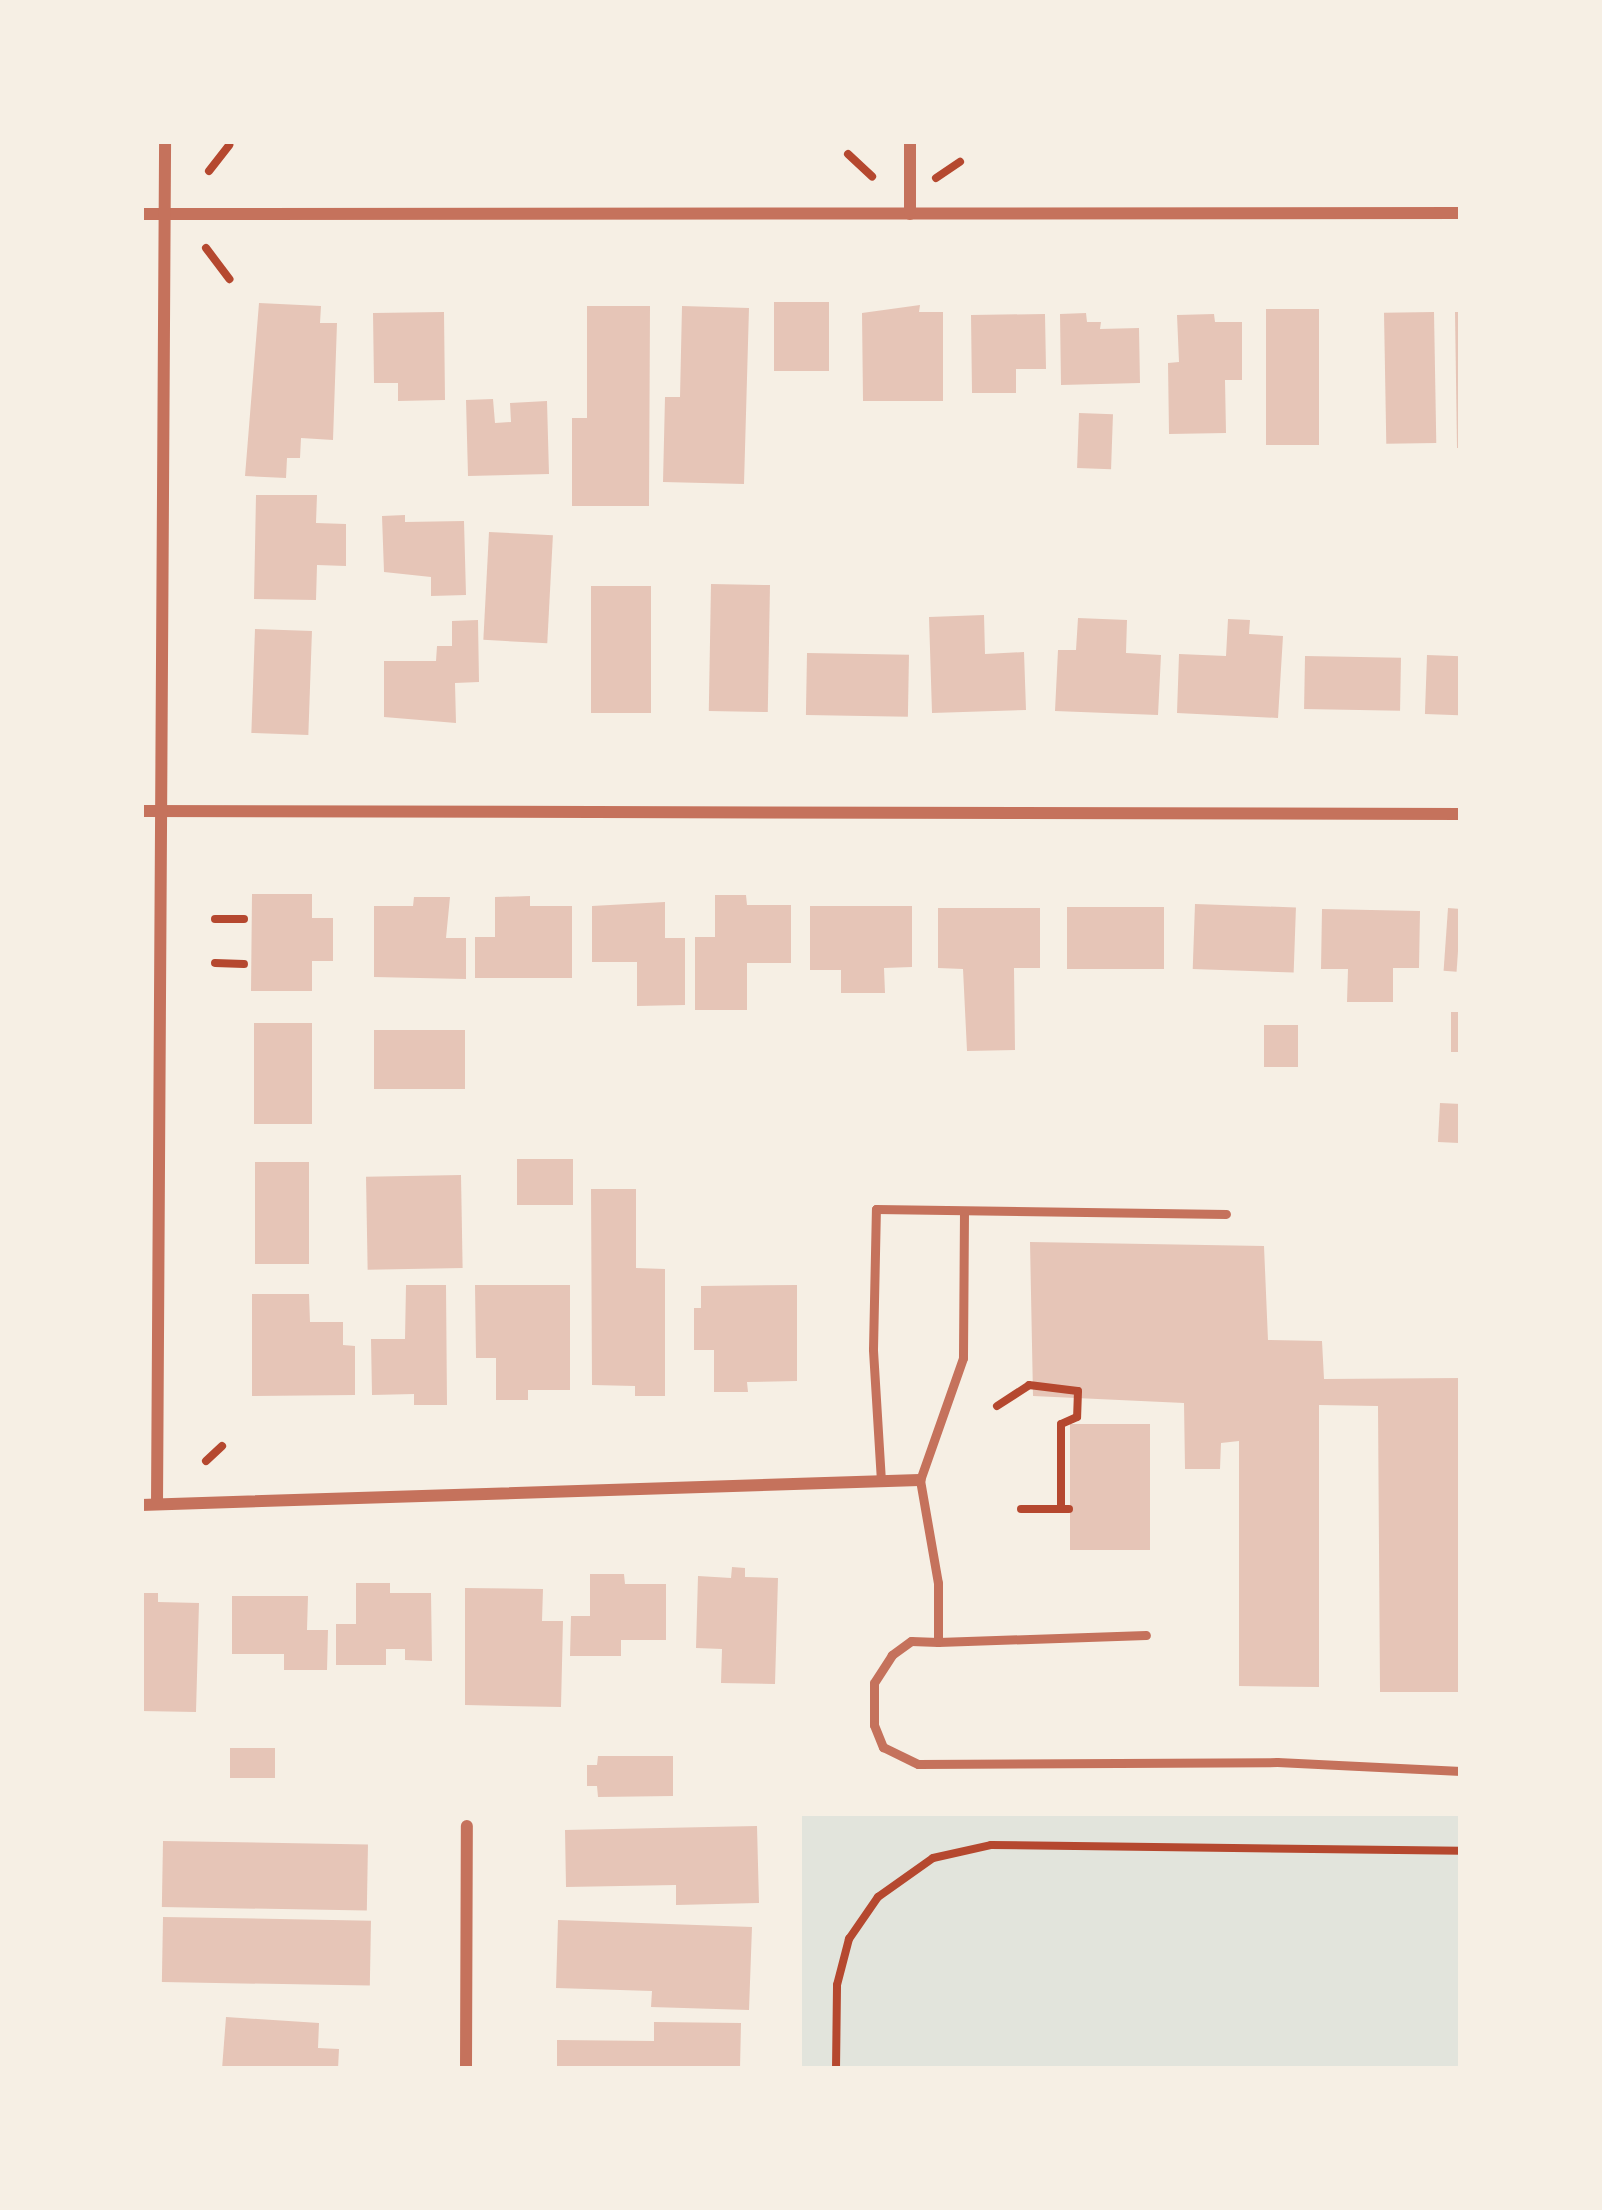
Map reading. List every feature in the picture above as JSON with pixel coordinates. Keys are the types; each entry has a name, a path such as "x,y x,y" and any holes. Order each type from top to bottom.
{"street":[{"path":"158,1504 165,141"},
{"path":"910,141 910,214"},
{"path":"141,214 1461,213"},
{"path":"141,811 1461,814"},
{"path":"141,1505 920,1480"},
{"path":"466,2069 467,1826"}],"lane":[{"path":"881,1480 873,1349 876,1209 1226,1214"},
{"path":"938,1642 938,1583 920,1480 963,1358 964,1212"},
{"path":"1146,1635 911,1642 892,1654 874,1683 874,1725 883,1747 918,1764 1277,1762 1461,1771"}],"path":[{"path":"209,171 230,145"},
{"path":"848,154 872,176"},
{"path":"935,179 960,162"},
{"path":"206,248 229,279"},
{"path":"215,919 244,919"},
{"path":"214,963 244,964"},
{"path":"997,1406 1029,1385 1078,1391 1077,1417 1061,1424 1065,1509 1021,1509"},
{"path":"206,1461 222,1446"},
{"path":"836,2069 837,1985 849,1939 878,1897 933,1858 991,1845 1461,1851"}],"shaded area":[{"path":"802,1816 1461,1816 1461,2069 802,2069"}],"building":[{"path":"774,302 829,302 829,371 774,371"},
{"path":"259,303 321,306 320,323 337,323 333,440 301,438 300,458 287,458 286,478 245,476"},
{"path":"920,305 919,312 943,312 943,401 863,401 862,313"},
{"path":"587,306 650,306 649,506 572,506 572,418 587,418"},
{"path":"682,306 749,308 744,484 663,482 665,397 680,397"},
{"path":"1266,309 1319,309 1319,445 1266,445"},
{"path":"444,312 445,400 398,401 398,383 374,383 373,313"},
{"path":"1434,312 1436,443 1386,444 1384,313"},
{"path":"1455,312 1461,312 1461,448 1457,448"},
{"path":"1086,313 1087,322 1101,322 1100,329 1139,328 1140,383 1061,385 1060,314"},
{"path":"1045,314 1046,369 1016,369 1016,393 972,393 971,315"},
{"path":"1214,314 1215,322 1242,322 1242,380 1225,380 1226,433 1169,434 1168,363 1179,362 1177,315"},
{"path":"493,399 495,423 511,422 510,403 547,401 549,474 468,476 466,400"},
{"path":"1079,413 1113,414 1111,469 1077,468"},
{"path":"256,495 317,495 316,523 346,524 346,566 317,565 316,600 254,599"},
{"path":"405,515 405,522 464,521 466,595 431,596 431,577 384,572 382,516"},
{"path":"489,532 553,535 547,643 483,640"},
{"path":"711,584 770,585 768,712 709,711"},
{"path":"591,586 651,586 651,713 591,713"},
{"path":"984,615 985,654 1024,652 1026,710 932,713 929,617"},
{"path":"1078,618 1127,620 1126,653 1161,655 1158,715 1055,711 1058,650 1076,650"},
{"path":"1228,619 1250,620 1249,634 1283,636 1278,718 1177,713 1179,654 1226,656"},
{"path":"478,620 479,682 455,683 456,723 384,717 384,661 436,661 437,646 452,646 452,621"},
{"path":"255,629 312,631 308,735 251,733"},
{"path":"807,653 909,655 908,717 806,715"},
{"path":"1427,655 1461,656 1459,715 1425,714"},
{"path":"1305,656 1401,658 1400,711 1304,709"},
{"path":"252,894 312,894 312,918 333,918 333,961 312,961 312,991 251,991"},
{"path":"715,895 746,895 747,905 791,905 791,963 747,963 747,1010 695,1010 695,937 715,937"},
{"path":"530,896 530,906 572,906 572,978 475,978 475,937 495,937 495,897"},
{"path":"414,897 450,897 446,938 466,938 466,979 374,977 374,906 413,906"},
{"path":"665,902 665,938 685,938 685,1005 637,1006 637,962 592,962 592,906"},
{"path":"1195,904 1296,908 1294,972 1193,969"},
{"path":"810,906 912,906 912,967 884,968 885,993 841,993 841,970 810,970"},
{"path":"1067,907 1164,907 1164,969 1067,969"},
{"path":"938,908 1040,908 1040,968 1014,968 1015,1050 967,1051 963,969 938,968"},
{"path":"1448,908 1461,909 1457,972 1444,971"},
{"path":"1322,909 1420,911 1419,968 1393,968 1393,1002 1347,1002 1348,969 1321,969"},
{"path":"1451,1012 1461,1012 1461,1052 1451,1052"},
{"path":"254,1023 312,1023 312,1124 254,1124"},
{"path":"1264,1025 1298,1025 1298,1067 1264,1067"},
{"path":"374,1030 465,1030 465,1089 374,1089"},
{"path":"1440,1103 1461,1104 1459,1143 1438,1142"},
{"path":"517,1159 573,1159 573,1205 517,1205"},
{"path":"255,1162 309,1162 309,1264 255,1264"},
{"path":"461,1175 463,1268 368,1270 366,1177"},
{"path":"591,1189 636,1189 636,1268 665,1269 665,1396 635,1396 635,1386 592,1385"},
{"path":"1030,1242 1264,1246 1268,1340 1322,1341 1324,1379 1461,1378 1461,1692 1380,1692 1378,1406 1319,1405 1319,1687 1239,1686 1239,1441 1221,1443 1220,1469 1185,1469 1184,1403 1033,1396"},
{"path":"406,1285 446,1285 447,1405 414,1405 414,1394 372,1395 371,1339 405,1339"},
{"path":"475,1285 570,1285 570,1390 528,1390 528,1400 496,1400 496,1358 476,1358"},
{"path":"797,1285 797,1381 747,1382 748,1392 714,1392 714,1350 694,1350 694,1308 701,1308 701,1286"},
{"path":"252,1294 309,1294 310,1322 343,1322 343,1345 355,1346 355,1395 252,1396"},
{"path":"1070,1424 1150,1424 1150,1550 1070,1550"},
{"path":"732,1567 745,1568 745,1577 778,1578 775,1684 721,1683 722,1649 696,1648 698,1576 731,1578"},
{"path":"590,1574 624,1574 625,1584 666,1584 666,1640 621,1640 621,1656 570,1656 571,1616 590,1616"},
{"path":"356,1583 390,1583 390,1593 431,1593 432,1661 405,1660 405,1649 386,1649 386,1665 336,1665 336,1624 356,1624"},
{"path":"465,1588 543,1589 542,1621 563,1621 561,1707 465,1705"},
{"path":"141,1593 158,1593 158,1602 199,1603 196,1712 141,1711"},
{"path":"232,1596 308,1596 307,1630 328,1630 327,1670 284,1670 284,1654 232,1654"},
{"path":"230,1748 275,1748 275,1778 230,1778"},
{"path":"598,1756 673,1756 673,1796 598,1797 597,1786 587,1786 587,1765 597,1765"},
{"path":"757,1826 759,1903 676,1905 676,1885 566,1887 565,1830"},
{"path":"163,1841 368,1845 367,1911 162,1907"},
{"path":"163,1917 371,1921 370,1986 162,1982"},
{"path":"558,1920 752,1927 749,2010 651,2007 652,1991 556,1988"},
{"path":"226,2017 319,2023 318,2048 339,2049 338,2069 222,2069"},
{"path":"654,2022 741,2023 740,2069 557,2069 557,2040 654,2041"}]}
